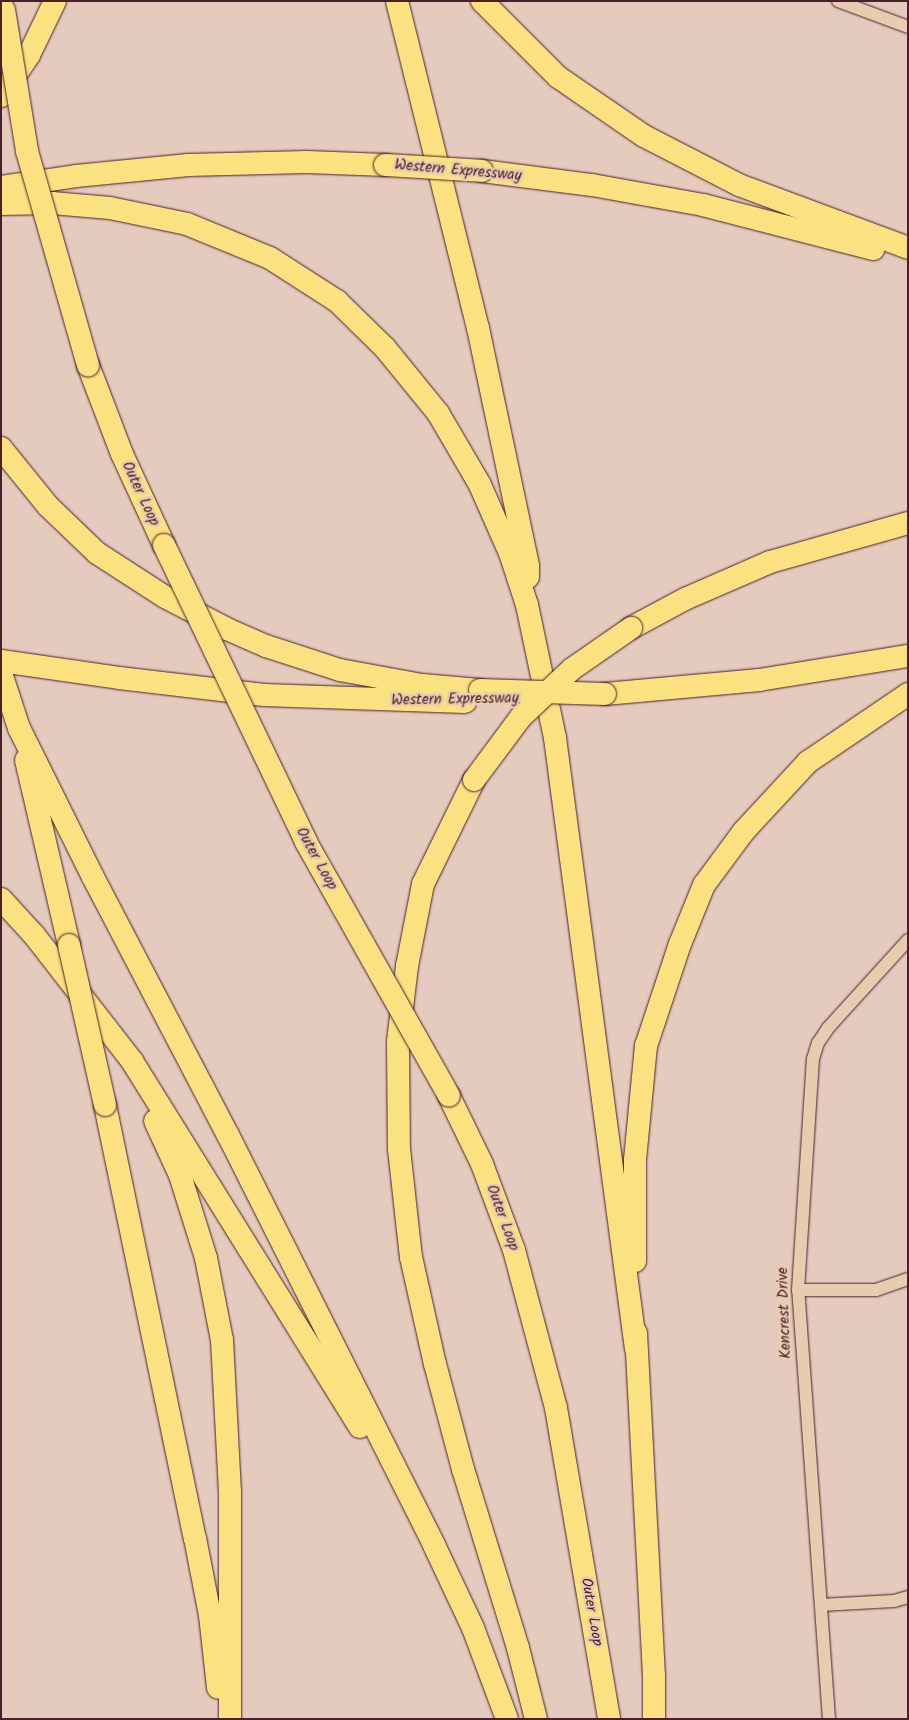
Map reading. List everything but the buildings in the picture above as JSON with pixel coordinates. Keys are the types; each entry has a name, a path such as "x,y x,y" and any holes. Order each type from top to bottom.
{"highway":[{"path":"1,96 29,55 55,1"},
{"path":"397,1 478,328 528,566 527,605"},
{"path":"482,1 558,78 644,136 739,186 908,248"},
{"name":"Outer Loop","path":"4,6 27,151 88,365 122,454 306,842 449,1096 482,1164 514,1250 556,1408 609,1719"},
{"name":"Western Expressway","path":"1,187 24,193 188,165 307,162 482,171 592,185 703,206 908,258"},
{"path":"1,204 24,193 110,208 187,224 270,258 337,301 385,348 438,413 480,485 510,553 527,605 555,738 636,1349"},
{"path":"1,448 48,506 97,553 165,597 266,646 340,670 482,696"},
{"path":"536,1719 518,1648 463,1470 435,1364 411,1257 399,1149 398,1042 407,966 423,884 474,780 521,718 572,669 631,628 685,599 770,562 908,522"},
{"name":"Western Expressway","path":"1,660 119,678 264,695 403,702 482,696 605,694 759,680 908,656"},
{"path":"1,673 19,728 105,1105 210,1615 222,1719"},
{"path":"654,1719 654,1676 636,1349 635,1160 646,1046 680,944 704,885 744,830 808,762 908,694"},
{"path":"19,728 142,972 232,1143 434,1544 473,1628 507,1719"},
{"path":"1,899 34,935 132,1061 434,1544"},
{"path":"115,1039 180,1175 206,1258 222,1340 230,1492 230,1719"}],"street":[{"path":"838,1 908,27"},
{"name":"Kencrest Drive","path":"829,1719 798,1290 813,1059 818,1043 908,940"},
{"path":"798,1290 876,1290 908,1278"},
{"path":"821,1605 894,1601 908,1597"}]}
